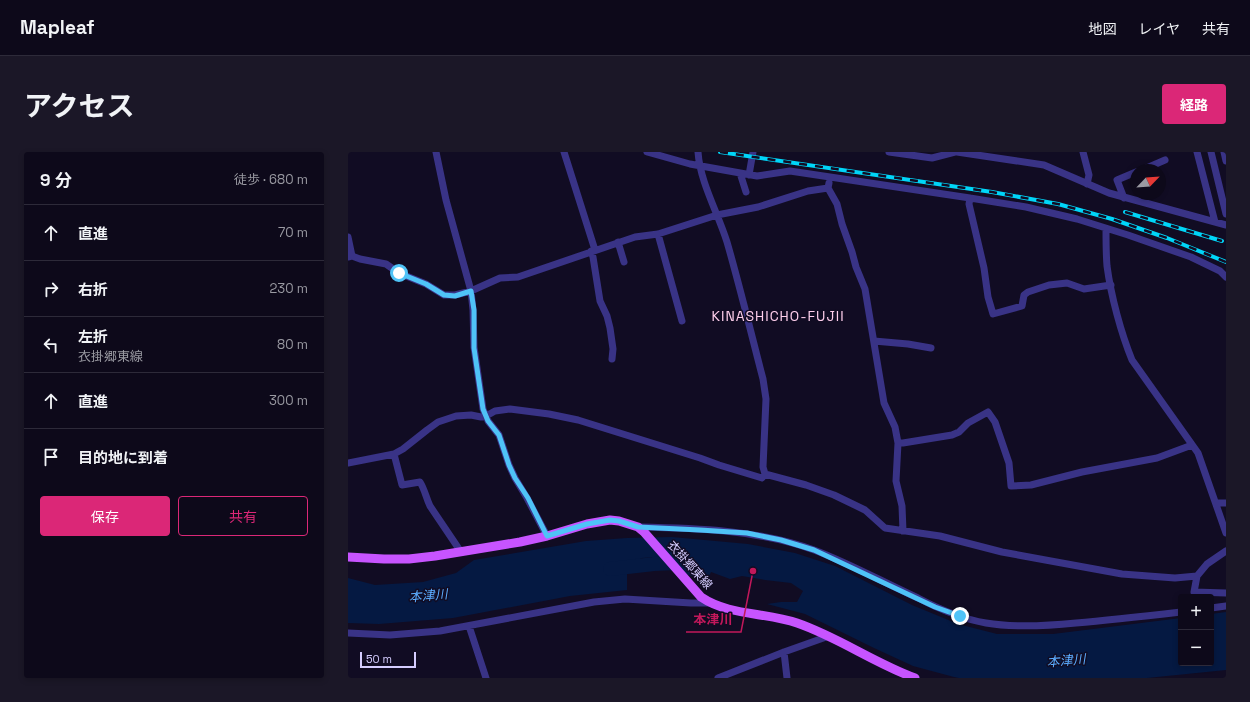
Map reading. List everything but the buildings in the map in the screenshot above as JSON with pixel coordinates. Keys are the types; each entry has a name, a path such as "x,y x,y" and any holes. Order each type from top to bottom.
{"main road":[{"path":"348,557 410,559 461,552 547,536 599,521 619,521 641,529"},
{"name":"衣掛郷東線","path":"641,529 701,597 709,602 742,613 780,617 818,630 883,664 915,678"}],"street":[{"path":"436,152 448,207 471,291 474,310 474,348 481,400 486,416 499,435 515,478 528,498 547,536"},
{"path":"564,152 593,250 600,301 607,316 610,328 613,349 612,359"},
{"path":"647,152 690,164 750,175 758,176 790,171 1026,207 1077,219 1128,235 1190,257 1220,271 1226,277"},
{"path":"698,152 700,166 726,242 763,379 766,399 763,467 765,474"},
{"path":"750,175 753,152"},
{"path":"889,152 932,158 956,152 971,153 1044,165 1109,193 1220,224"},
{"path":"1083,152 1089,175 1087,184"},
{"path":"1197,152 1220,224"},
{"path":"1211,152 1226,214"},
{"path":"1156,164 1165,160"},
{"path":"740,173 746,192"},
{"path":"1124,198 1117,180 1130,175"},
{"path":"829,177 828,188 837,204 842,224 865,290 884,403 895,427 898,443 896,481 902,506 903,531"},
{"path":"348,237 350,257 386,264 399,273 426,284 444,295 455,296 471,291 500,278 518,277 635,236 658,234 717,215 758,208 808,191 828,188"},
{"path":"970,198 969,204 979,242 988,297 993,314 1022,306 1024,295 1028,292 1050,285 1067,283 1084,289 1111,285"},
{"path":"1106,228 1107,266 1118,315 1128,350 1132,360 1198,453 1226,533"},
{"path":"658,234 682,321"},
{"path":"618,242 624,262"},
{"path":"874,341 931,348"},
{"path":"348,463 394,454 403,449 438,422 456,416 470,414 481,417 494,411 510,410 549,414 585,422 762,478 765,474"},
{"path":"898,443 952,435 959,432 968,423 988,412 995,422 1009,463 1010,486 1031,485 1082,472 1157,458 1192,445"},
{"path":"394,454 402,485 420,482 427,501 461,552"},
{"path":"765,474 806,485 834,495 865,510 885,528 940,536 1002,552 1122,574 1175,578 1197,576"},
{"path":"1216,503 1226,503"},
{"path":"641,529 700,530 747,533 781,540 814,550 935,607 986,623 1013,626 1052,625 1178,612"},
{"path":"1226,551 1207,564 1197,576 1194,592 1226,593"},
{"path":"348,633 390,635 424,633 469,626 564,607 626,599 691,603 709,602"},
{"path":"1214,608 1226,606"},
{"path":"469,626 486,678"},
{"path":"718,678 829,636"},
{"path":"784,652 787,678"}],"water":[{"path":"672,537 748,544 795,553 835,566 912,605 958,624 997,634 1053,634 1178,618 1178,666 1214,666 1214,614 1226,612 1226,670 1147,678 959,678 913,666 805,614 767,604 797,602 803,591 791,583 742,576 730,579 711,572 707,580 662,568 655,557 642,558 629,564 627,573 627,590 570,596 453,618 379,624 348,623 348,578 375,585 423,582 456,573 474,560 586,541"}],"waterway":[{"name":"本津川","path":"610,569 677,563"}],"railway":[{"path":"720,152 992,192 1058,204 1112,219 1167,238 1226,262"},
{"path":"1125,212 1222,241"}],"place":[{"name":"本津川","path":"753,571"}],"district":[{"name":"KINASHICHO-FUJII","path":"778,316"}],"route":[{"path":"399,273 426,284 444,295 455,296 471,291 474,310 474,348 483,409 488,421 499,435 515,478 528,498 547,536 587,524 610,520 619,521 638,527 747,533 781,540 814,550 852,566 935,607 960,616"}]}
